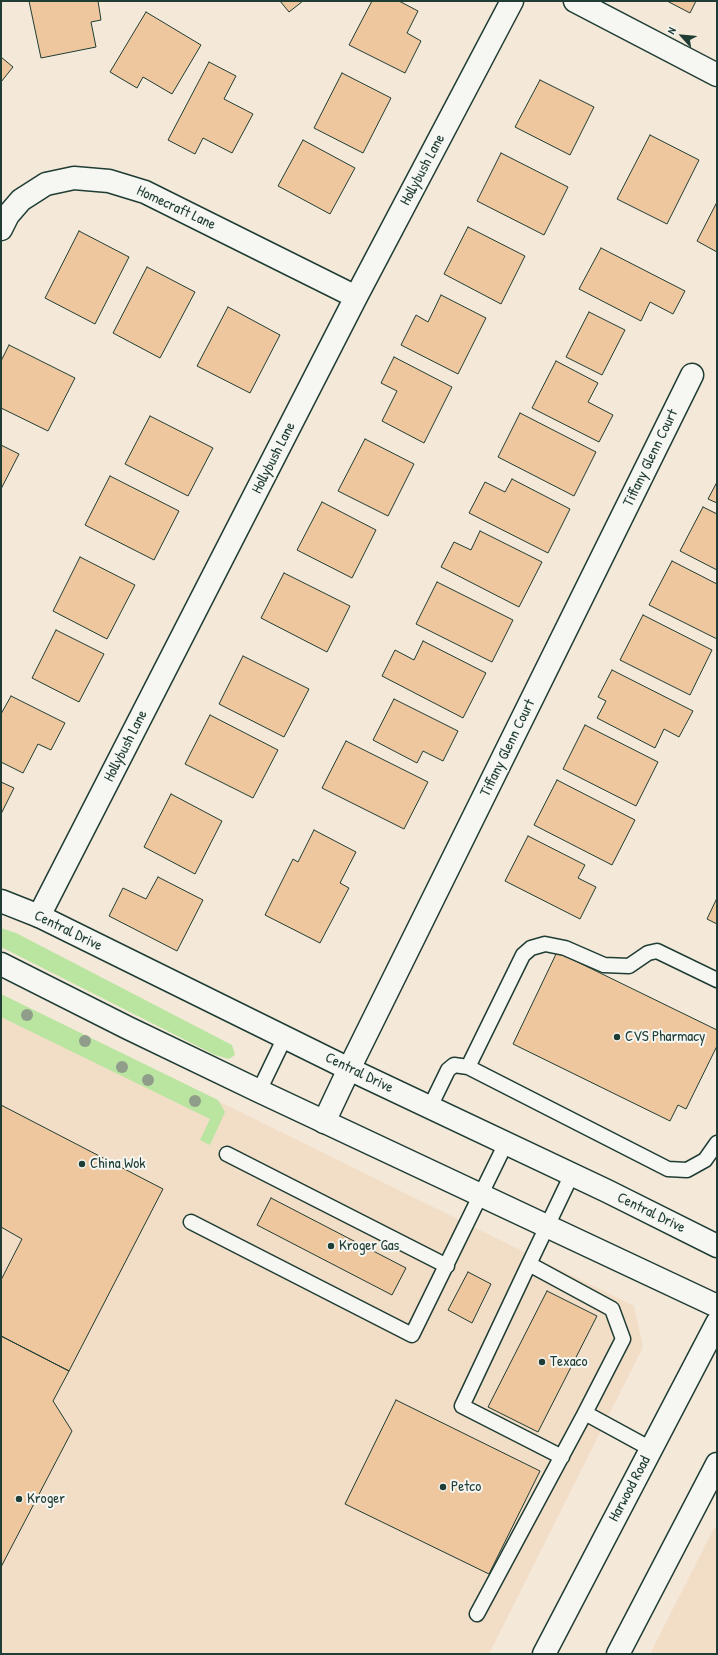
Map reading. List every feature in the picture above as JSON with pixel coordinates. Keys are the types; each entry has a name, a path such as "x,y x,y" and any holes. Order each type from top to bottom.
{"street":[{"name":"Hollybush Lane","path":"39,916 356,297 512,1"},
{"path":"575,1 717,75"},
{"name":"Homecraft Lane","path":"1,229 8,216 21,200 46,184 74,178 108,181 145,192 356,297"},
{"name":"Tiffany Glenn Court","path":"324,1122 692,375"},
{"name":"Central Drive","path":"1,901 39,916 349,1069 572,1174 717,1246"},
{"path":"1,964 128,1028 259,1091 717,1306"},
{"name":"Harwood Road","path":"544,1654 717,1324"},
{"path":"618,1654 716,1467"}],"lane":[{"path":"468,1067 523,955 531,948 545,944 565,948 604,965 629,966 648,953 657,951 717,980"},
{"path":"259,1091 285,1037"},
{"path":"430,1108 448,1070 454,1065 468,1067 668,1169 687,1170 706,1160 717,1144"},
{"path":"191,1222 412,1335 506,1143"},
{"path":"227,1154 447,1266"},
{"path":"562,1457 462,1406 572,1174"},
{"path":"477,1614 562,1457 623,1339 612,1309 530,1264"},
{"path":"585,1413 651,1449"}],"shaded area":[{"path":"1,994 634,1306 643,1347 489,1654 1,1654"},
{"path":"717,1525 717,1654 650,1654 713,1530"}],"green space":[{"path":"1,928 16,933 232,1045 235,1055 229,1059 215,1055 1,947"},
{"path":"1,994 218,1100 225,1112 210,1145 200,1140 210,1119 1,1017"}],"building":[{"path":"29,1 98,1 101,20 91,22 96,47 41,58"},
{"path":"280,1 303,1 289,12"},
{"path":"372,1 399,1 418,11 407,33 421,41 405,73 349,45"},
{"path":"667,1 696,1 690,13"},
{"path":"146,12 201,45 172,94 143,77 137,88 110,72"},
{"path":"1,57 13,67 1,82"},
{"path":"209,62 236,76 224,99 253,114 232,153 203,138 195,154 168,140"},
{"path":"342,73 391,98 363,153 314,128"},
{"path":"540,80 594,107 570,155 515,127"},
{"path":"650,135 699,160 667,224 617,199"},
{"path":"303,140 355,168 330,214 278,186"},
{"path":"501,153 568,187 544,235 477,201"},
{"path":"717,202 717,252 697,241"},
{"path":"468,227 525,256 501,304 444,274"},
{"path":"79,231 129,257 95,324 45,298"},
{"path":"601,248 685,291 673,314 650,302 641,321 579,289"},
{"path":"147,267 195,292 160,358 113,333"},
{"path":"441,295 486,318 458,374 401,345 416,315 428,322"},
{"path":"228,307 280,335 250,393 197,366"},
{"path":"589,312 625,330 602,375 566,357"},
{"path":"9,345 75,378 48,431 1,408 1,361"},
{"path":"394,357 452,387 424,443 382,421 397,391 381,383"},
{"path":"556,361 598,383 588,402 613,415 599,442 532,408"},
{"path":"520,413 596,452 574,496 498,457"},
{"path":"150,416 213,448 188,496 125,464"},
{"path":"365,439 414,464 388,516 338,491"},
{"path":"1,445 19,454 1,489"},
{"path":"110,476 179,511 154,560 85,525"},
{"path":"512,479 570,509 548,553 469,513 485,482 505,492"},
{"path":"717,482 717,503 708,499"},
{"path":"322,502 376,530 352,578 297,550"},
{"path":"703,507 717,514 717,570 680,551"},
{"path":"480,531 542,562 519,607 441,567 454,542 471,550"},
{"path":"80,557 135,585 107,639 53,611"},
{"path":"672,561 717,584 717,639 649,605"},
{"path":"284,573 350,606 327,652 261,618"},
{"path":"437,582 513,620 492,662 416,624"},
{"path":"643,615 712,650 690,695 620,660"},
{"path":"56,630 104,654 79,702 32,678"},
{"path":"423,641 486,673 463,718 382,676 395,650 414,660"},
{"path":"243,656 309,689 284,737 219,704"},
{"path":"612,670 693,711 679,737 664,729 655,748 597,718 606,701 598,697"},
{"path":"11,696 65,723 51,750 38,744 23,773 1,762 1,714"},
{"path":"394,699 458,731 443,761 423,751 417,763 373,740"},
{"path":"210,715 278,750 253,798 185,764"},
{"path":"585,725 658,762 636,806 563,769"},
{"path":"346,741 428,782 404,829 322,788"},
{"path":"557,780 635,820 612,865 534,825"},
{"path":"1,782 14,788 1,814"},
{"path":"171,794 222,821 195,874 144,847"},
{"path":"314,830 356,852 340,883 349,888 320,943 265,915 293,859 298,862"},
{"path":"528,836 585,865 578,878 596,887 580,919 505,881"},
{"path":"158,877 203,900 177,951 109,916 123,888 146,899"},
{"path":"717,898 717,924 707,919"},
{"name":"CVS Pharmacy","path":"557,952 717,1030 717,1046 686,1109 678,1105 670,1121 513,1044"},
{"path":"1,1105 163,1189 69,1371 1,1336 1,1280 22,1239 1,1227"},
{"name":"Kroger Gas","path":"271,1198 406,1268 392,1295 257,1225"},
{"path":"468,1272 491,1284 472,1323 448,1310"},
{"name":"Texaco","path":"547,1291 597,1316 538,1432 488,1407"},
{"name":"Kroger","path":"1,1336 69,1371 53,1401 72,1431 1,1567"},
{"name":"Petco","path":"396,1400 540,1471 489,1574 345,1504"}],"place":[{"name":"CVS Pharmacy","path":"617,1037"},
{"name":"China Wok","path":"82,1164"},
{"name":"Kroger Gas","path":"331,1246"},
{"name":"Texaco","path":"542,1362"},
{"name":"Petco","path":"443,1487"},
{"name":"Kroger","path":"19,1499"}]}
